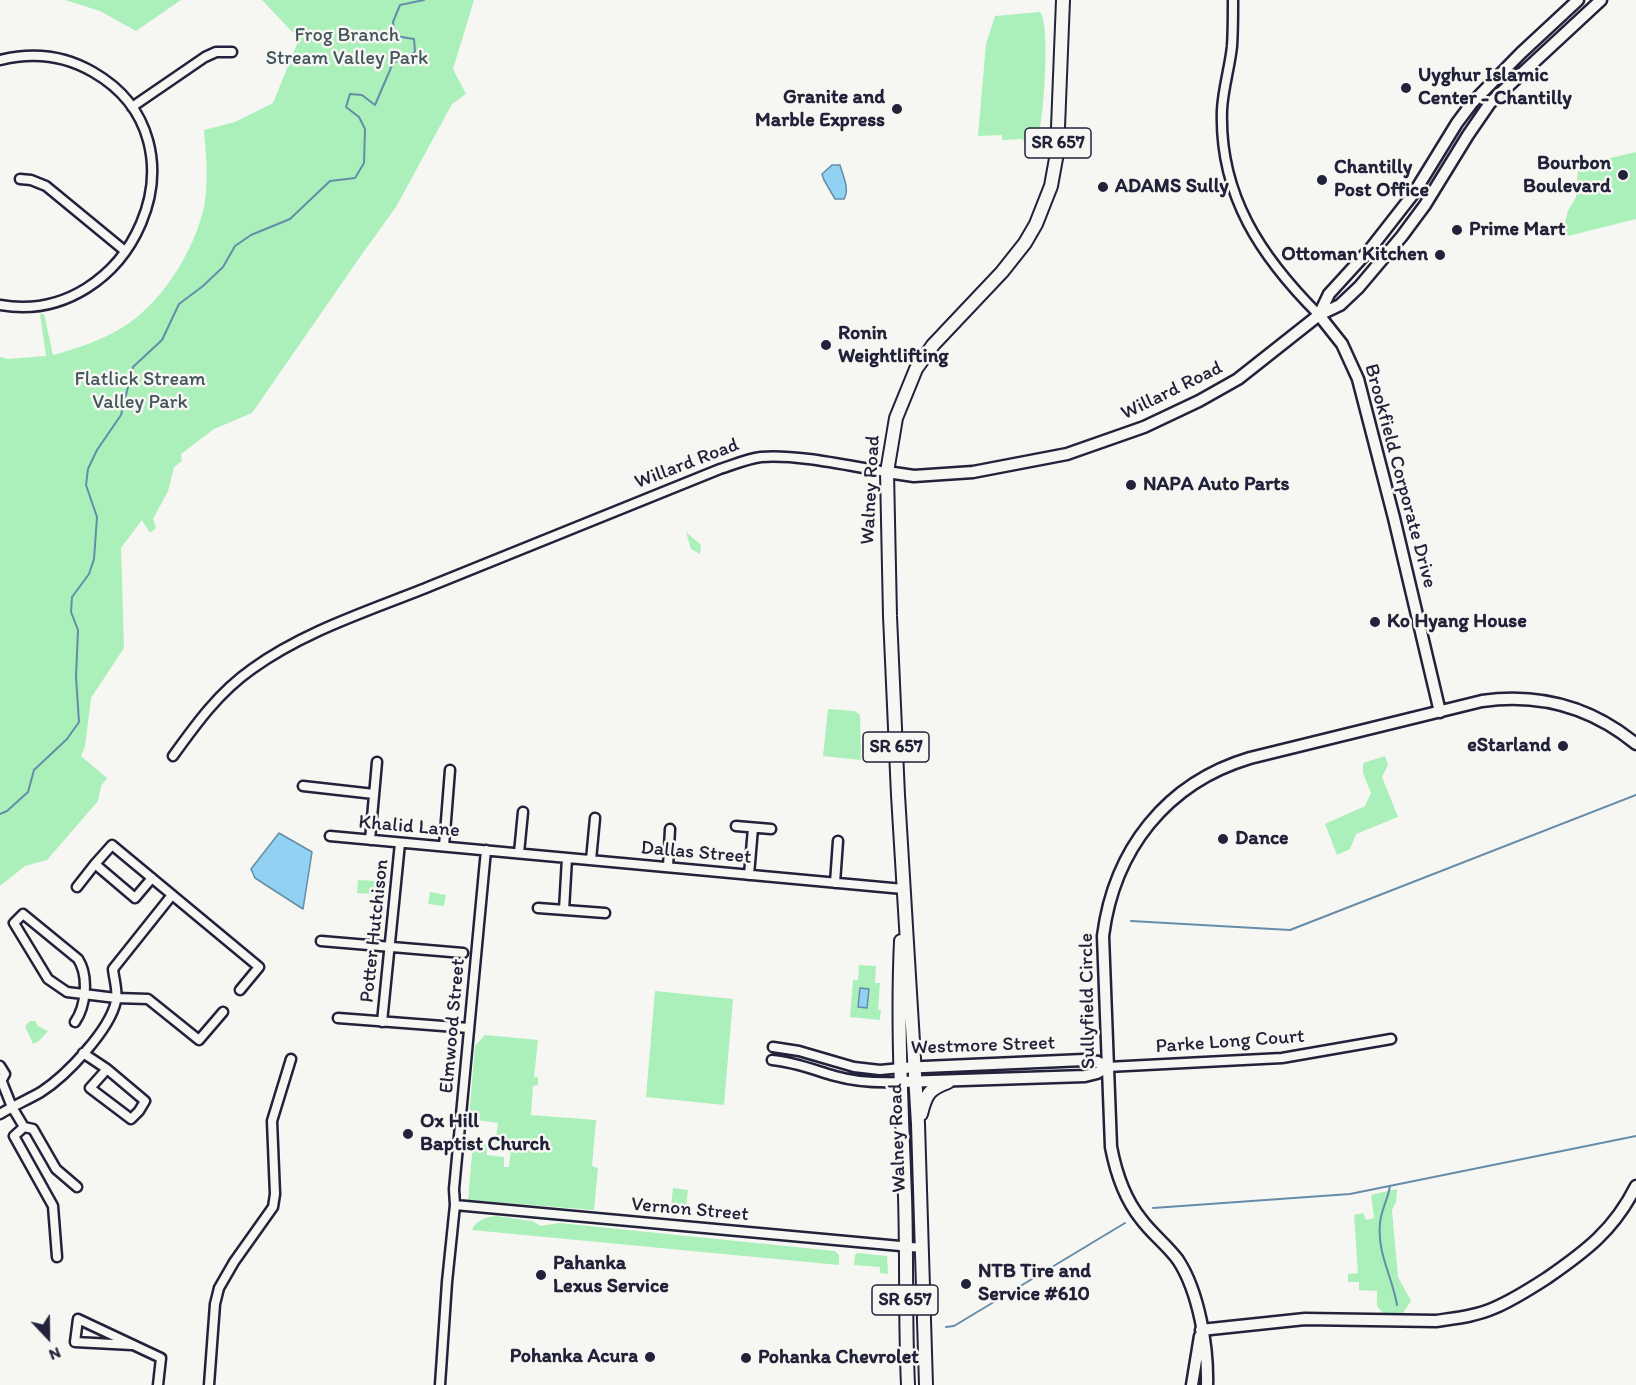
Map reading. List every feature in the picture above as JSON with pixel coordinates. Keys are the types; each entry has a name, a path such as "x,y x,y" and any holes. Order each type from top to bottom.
{"main road":[{"name":"Walney Road","path":"926,1385 913,1011 903,889 890,616 887,472 896,418 916,369 933,345 1015,258 1036,224 1045,202 1055,171 1057,153 1064,0"},
{"name":"Walney Road","path":"903,889 898,997 906,1246 905,1354 908,1385"},
{"path":"918,1124 929,1092 936,1086 948,1082"}],"street":[{"name":"Brookfield Corporate Drive","path":"1233,0 1232,46 1222,110 1224,147 1230,180 1244,218 1259,245 1342,344 1358,379 1440,712"},
{"name":"Willard Road","path":"1318,315 1329,294 1371,248 1414,193 1472,103 1513,60 1578,0"},
{"name":"Willard Road","path":"173,756 200,719 228,688 250,670 287,646 720,469 750,459 772,457 922,476 991,470 1047,459 1115,439 1160,420 1238,379 1318,315 1340,305 1353,293 1402,236 1425,205 1490,103 1601,0"},
{"path":"132,107 205,57 216,52 232,52"},
{"path":"0,60 36,56 61,59 77,64 99,76 113,86 132,107 147,138 152,160 152,180 147,212 141,226 125,251 96,281 66,298 29,307 0,305"},
{"path":"21,179 46,186 125,251"},
{"name":"Sullyfield Circle","path":"1207,1385 1201,1330 1193,1295 1184,1271 1170,1250 1140,1218 1124,1192 1112,1147 1103,947 1106,912 1119,874 1134,845 1154,818 1198,781 1233,764 1494,699 1545,700 1570,706 1617,729 1636,744"},
{"path":"370,840 377,762"},
{"path":"444,846 450,770"},
{"path":"303,786 374,794"},
{"path":"519,853 523,812"},
{"path":"591,860 595,818"},
{"path":"736,826 771,829"},
{"path":"749,874 753,828"},
{"path":"668,867 670,829"},
{"name":"Khalid Lane","path":"330,836 486,850"},
{"path":"835,883 838,841"},
{"name":"Potter Hutchison","path":"382,1022 400,843"},
{"path":"77,887 111,845 259,967 240,990"},
{"name":"Dallas Street","path":"486,850 903,889"},
{"name":"Elmwood Street","path":"440,1385 455,1205 454,1189 486,850"},
{"path":"564,910 567,858"},
{"path":"95,864 135,898 152,878"},
{"path":"0,1114 42,1091 59,1078 83,1053 108,1020 117,998 113,969 172,895"},
{"path":"538,908 605,913"},
{"path":"75,1022 82,1011 84,995 83,966 78,959 23,914 14,923 48,979 67,992 84,995 117,998 148,999 199,1040 223,1012"},
{"path":"321,941 463,953"},
{"path":"338,1018 469,1028"},
{"name":"Parke Long Court","path":"1107,1067 1282,1058 1391,1040"},
{"name":"Westmore Street","path":"773,1047 799,1051 854,1067 880,1070 1084,1060 1098,1062 1107,1067"},
{"path":"83,1053 107,1069 145,1101 130,1119 90,1088 107,1069"},
{"path":"209,1385 219,1288 234,1262 273,1207 275,1194 272,1121 291,1059"},
{"name":"Westmore Street","path":"772,1060 800,1064 853,1080 901,1082 1085,1076 1107,1067"},
{"path":"0,1066 4,1074 1,1082 24,1127 33,1129 56,1169 77,1187"},
{"path":"24,1127 14,1136 53,1206 57,1257"},
{"path":"1201,1330 1290,1320 1436,1320 1457,1318 1493,1308 1513,1299 1592,1246 1616,1220 1636,1186"},
{"name":"Vernon Street","path":"455,1205 922,1248"},
{"path":"132,1345 75,1342 78,1319 161,1358 158,1385"},
{"name":"Sullyfield Circle","path":"1192,1385 1201,1330"}],"green space":[{"path":"65,0 181,0 136,31 100,11"},
{"path":"262,0 474,0 453,69 466,94 452,104 396,207 252,413 214,429 181,454 182,461 174,467 168,491 153,519 156,528 150,533 142,520 121,548 124,648 91,698 85,747 81,756 107,778 101,786 98,801 47,860 25,866 0,886 0,357 8,359 46,356 40,314 44,314 53,355 79,347 120,329 149,307 162,292 184,259 204,207 207,179 204,130 235,122 273,103 299,39"},
{"path":"1040,12 1045,32 1044,86 1040,127 1033,150 1026,149 1023,139 1002,140 1002,135 978,136 986,44 995,16"},
{"path":"1636,152 1636,219 1560,238 1568,211 1576,197 1578,170 1573,170 1572,167"},
{"path":"686,532 701,545 700,554 691,549"},
{"path":"828,709 855,711 860,715 861,760 823,756"},
{"path":"1385,756 1388,765 1382,777 1398,817 1356,834 1350,849 1337,855 1325,824 1365,806 1371,793 1363,773 1363,763"},
{"path":"358,880 376,881 375,894 357,893"},
{"path":"430,892 446,895 444,906 428,904"},
{"path":"859,965 876,966 875,983 880,983 878,1010 881,1010 880,1020 850,1017 853,980 858,980"},
{"path":"655,991 733,999 724,1105 646,1097"},
{"path":"30,1021 35,1021 38,1026 48,1031 33,1044 25,1026"},
{"path":"485,1035 538,1040 534,1077 538,1077 538,1085 533,1086 531,1115 596,1120 592,1166 598,1168 594,1210 468,1200 473,1143 487,1145 487,1155 504,1157 504,1167 509,1167 511,1148 495,1146 498,1123 469,1119 475,1046"},
{"path":"673,1188 688,1190 686,1208 671,1206"},
{"path":"1397,1189 1396,1202 1392,1210 1398,1277 1411,1301 1403,1313 1383,1313 1377,1306 1377,1291 1359,1290 1359,1282 1348,1282 1348,1274 1358,1273 1354,1215 1363,1213 1366,1220 1374,1218 1371,1195"},
{"path":"496,1216 532,1221 541,1226 559,1223 835,1251 839,1255 839,1265 472,1230 482,1220"},
{"path":"857,1253 887,1256 888,1274 880,1273 880,1267 854,1265"}],"water":[{"path":"832,165 840,165 846,187 844,199 835,199 824,180 822,174"},
{"path":"279,833 312,852 303,909 255,878 251,869"},
{"path":"860,988 869,989 867,1008 858,1007"}],"waterway":[{"path":"0,814 7,811 28,792 34,770 67,739 79,722 76,677 78,630 71,612 72,597 89,574 94,559 97,517 86,485 88,469 97,450 121,415 133,367 162,340 179,304 223,267 235,246 251,235 290,219 330,181 355,178 364,163 365,129 359,117 346,107 350,94 362,95 375,105 393,63 415,52 414,39 395,36 393,22 400,5 424,0"},
{"path":"1131,921 1290,930 1636,795"},
{"path":"1153,1208 1350,1194 1636,1136"},
{"path":"1390,1186 1381,1218 1380,1234 1383,1255 1397,1305"},
{"path":"946,1327 954,1326 1125,1223"}],"place":[{"name":"Uyghur Islamic Center - Chantilly","path":"1406,88"},
{"name":"Granite and Marble Express","path":"897,109"},
{"name":"Bourbon Boulevard","path":"1623,175"},
{"name":"Chantilly Post Office","path":"1322,180"},
{"name":"ADAMS Sully","path":"1103,187"},
{"name":"Prime Mart","path":"1457,230"},
{"name":"Ottoman Kitchen","path":"1440,255"},
{"name":"Ronin Weightlifting","path":"826,345"},
{"name":"NAPA Auto Parts","path":"1131,485"},
{"name":"Ko Hyang House","path":"1375,622"},
{"name":"eStarland","path":"1563,746"},
{"name":"Dance","path":"1223,839"},
{"name":"Ox Hill Baptist Church","path":"408,1134"},
{"name":"Pahanka Lexus Service","path":"541,1275"},
{"name":"NTB Tire and Service #610","path":"966,1284"},
{"name":"Pohanka Acura","path":"650,1357"},
{"name":"Pohanka Chevrolet","path":"746,1358"}],"park label":[{"name":"Frog Branch Stream Valley Park","path":"347,48"},
{"name":"Flatlick Stream Valley Park","path":"140,392"}]}
